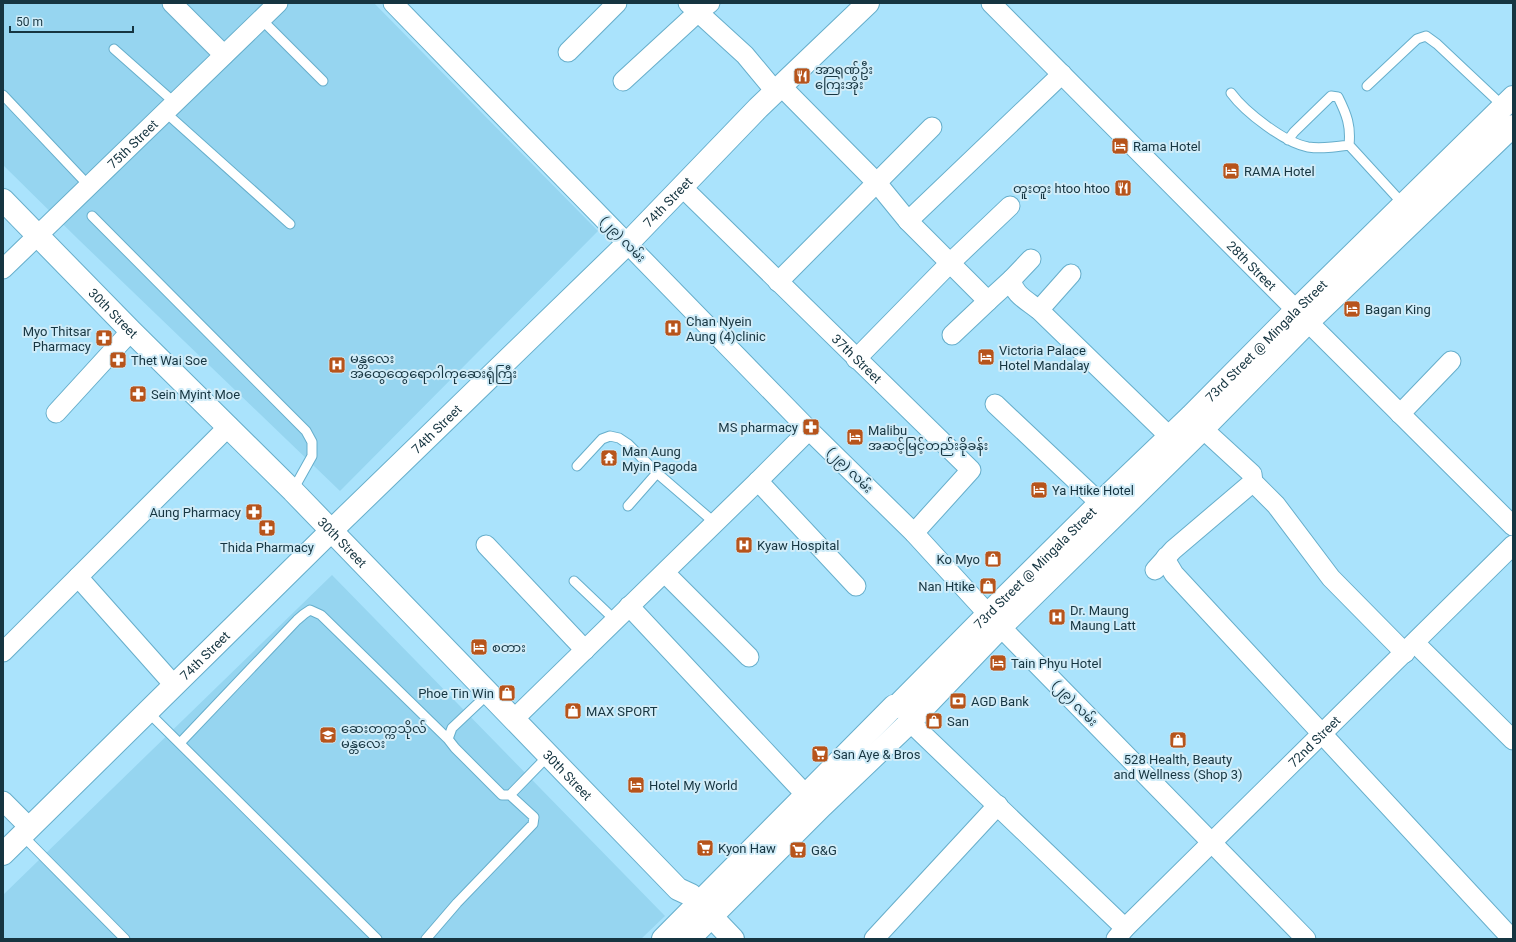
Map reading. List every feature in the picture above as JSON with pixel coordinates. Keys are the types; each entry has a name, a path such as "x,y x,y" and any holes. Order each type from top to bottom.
{"main road":[{"name":"74th Street","path":"3,854 331,531 627,244 778,89 868,3"},
{"name":"73rd Street @ Mingala Street","path":"663,939 701,923 910,722 995,620 1100,503 1302,316 1508,117"},
{"name":"73rd Street @ Mingala Street","path":"701,923 806,795 894,706 896,708 995,620 1203,429 1302,316 1404,205 1508,117"},
{"name":"30th Street","path":"3,200 131,331 229,426 293,491 678,889 691,896 701,923 733,939"}],"street":[{"path":"172,3 224,55"},
{"name":"75th Street","path":"3,269 278,3"},
{"name":"(၂၉) လမ်း","path":"392,3 809,430 914,533 995,620 1306,939"},
{"path":"568,52 617,3"},
{"name":"28th Street","path":"991,3 1513,526"},
{"path":"623,81 698,6 778,89 877,183 908,221 988,301"},
{"path":"908,221 1062,74"},
{"path":"778,282 932,127"},
{"name":"37th Street","path":"682,187 971,470 914,533"},
{"path":"856,359 950,263 1010,206"},
{"path":"952,335 1012,279 1031,259"},
{"path":"1039,310 1072,274"},
{"path":"1012,279 1012,286 1017,293 1039,310 1170,437"},
{"path":"56,413 131,331"},
{"path":"1400,414 1451,361"},
{"path":"995,404 1100,503"},
{"path":"3,652 229,426"},
{"path":"1203,429 1252,474 1253,482 1276,505 1331,578 1513,740"},
{"path":"513,720 628,606 665,573 809,430"},
{"path":"758,481 856,586"},
{"path":"1253,482 1160,564 1168,564 1174,574 1512,939"},
{"path":"486,545 585,650"},
{"name":"72nd Street","path":"1121,934 1513,545"},
{"path":"665,573 749,658"},
{"path":"78,577 174,685"},
{"path":"628,606 806,795"},
{"path":"910,722 998,805 1121,934"},
{"path":"3,800 26,832"},
{"path":"874,939 998,805"}],"lane":[{"path":"261,19 323,80"},
{"path":"1367,86 1417,39 1426,36 1436,44 1508,117"},
{"path":"114,49 170,107 290,224"},
{"path":"1231,92 1237,101 1264,124 1288,140 1308,147 1330,148 1349,145"},
{"path":"3,95 89,186"},
{"path":"1288,140 1294,132 1331,96 1338,97 1345,112 1350,132 1349,145 1404,205"},
{"path":"92,216 306,431 312,442 312,456 293,491"},
{"path":"576,466 602,438 610,436 619,438 628,444 657,473 715,523"},
{"path":"628,506 657,473"},
{"path":"574,580 615,620"},
{"path":"180,743 297,620 310,610 321,615 448,739 455,748 502,795 510,795 534,817 533,824 457,903 426,939"},
{"path":"448,739 452,728 488,694"},
{"path":"148,712 377,939"},
{"path":"510,795 548,756"},
{"path":"26,832 125,939"}],"shaded area":[{"name":"မန္တလေး အထွေထွေရောဂါကုဆေးရုံကြီး","path":"3,3 374,3 598,231 340,491 3,165"},
{"name":"ဆေးတက္ကသိုလ် မန္တလေး","path":"332,575 665,916 641,939 3,939 3,895"}],"place":[{"name":"အာရုဏ်ဦး ကြေးအိုး","path":"802,76"},
{"name":"Rama Hotel","path":"1120,146"},
{"name":"RAMA Hotel","path":"1231,171"},
{"name":"တူးတူး htoo htoo","path":"1123,188"},
{"name":"Bagan King","path":"1352,309"},
{"name":"Chan Nyein Aung (4)clinic","path":"673,328"},
{"name":"Myo Thitsar Pharmacy","path":"104,338"},
{"name":"Victoria Palace Hotel Mandalay","path":"986,357"},
{"name":"Thet Wai Soe","path":"118,360"},
{"name":"မန္တလေး အထွေထွေရောဂါကုဆေးရုံကြီး","path":"337,365"},
{"name":"Sein Myint Moe","path":"138,394"},
{"name":"MS pharmacy","path":"811,427"},
{"name":"Malibu အဆင့်မြင့်တည်းခိုခန်း","path":"855,437"},
{"name":"Man Aung Myin Pagoda","path":"609,458"},
{"name":"Ya Htike Hotel","path":"1039,490"},
{"name":"Aung Pharmacy","path":"254,512"},
{"name":"Thida Pharmacy","path":"267,528"},
{"name":"Kyaw Hospital","path":"744,545"},
{"name":"Ko Myo","path":"993,559"},
{"name":"Nan Htike","path":"988,586"},
{"name":"Dr. Maung Maung Latt","path":"1057,617"},
{"name":"စတား","path":"479,647"},
{"name":"Tain Phyu Hotel","path":"998,663"},
{"name":"Phoe Tin Win","path":"507,693"},
{"name":"AGD Bank","path":"958,701"},
{"name":"MAX SPORT","path":"573,711"},
{"name":"San","path":"934,721"},
{"name":"ဆေးတက္ကသိုလ် မန္တလေး","path":"328,735"},
{"name":"528 Health, Beauty and Wellness (Shop 3)","path":"1178,740"},
{"name":"San Aye & Bros","path":"820,754"},
{"name":"Hotel My World","path":"636,785"},
{"name":"Kyon Haw","path":"705,848"},
{"name":"G&G","path":"798,850"}]}
